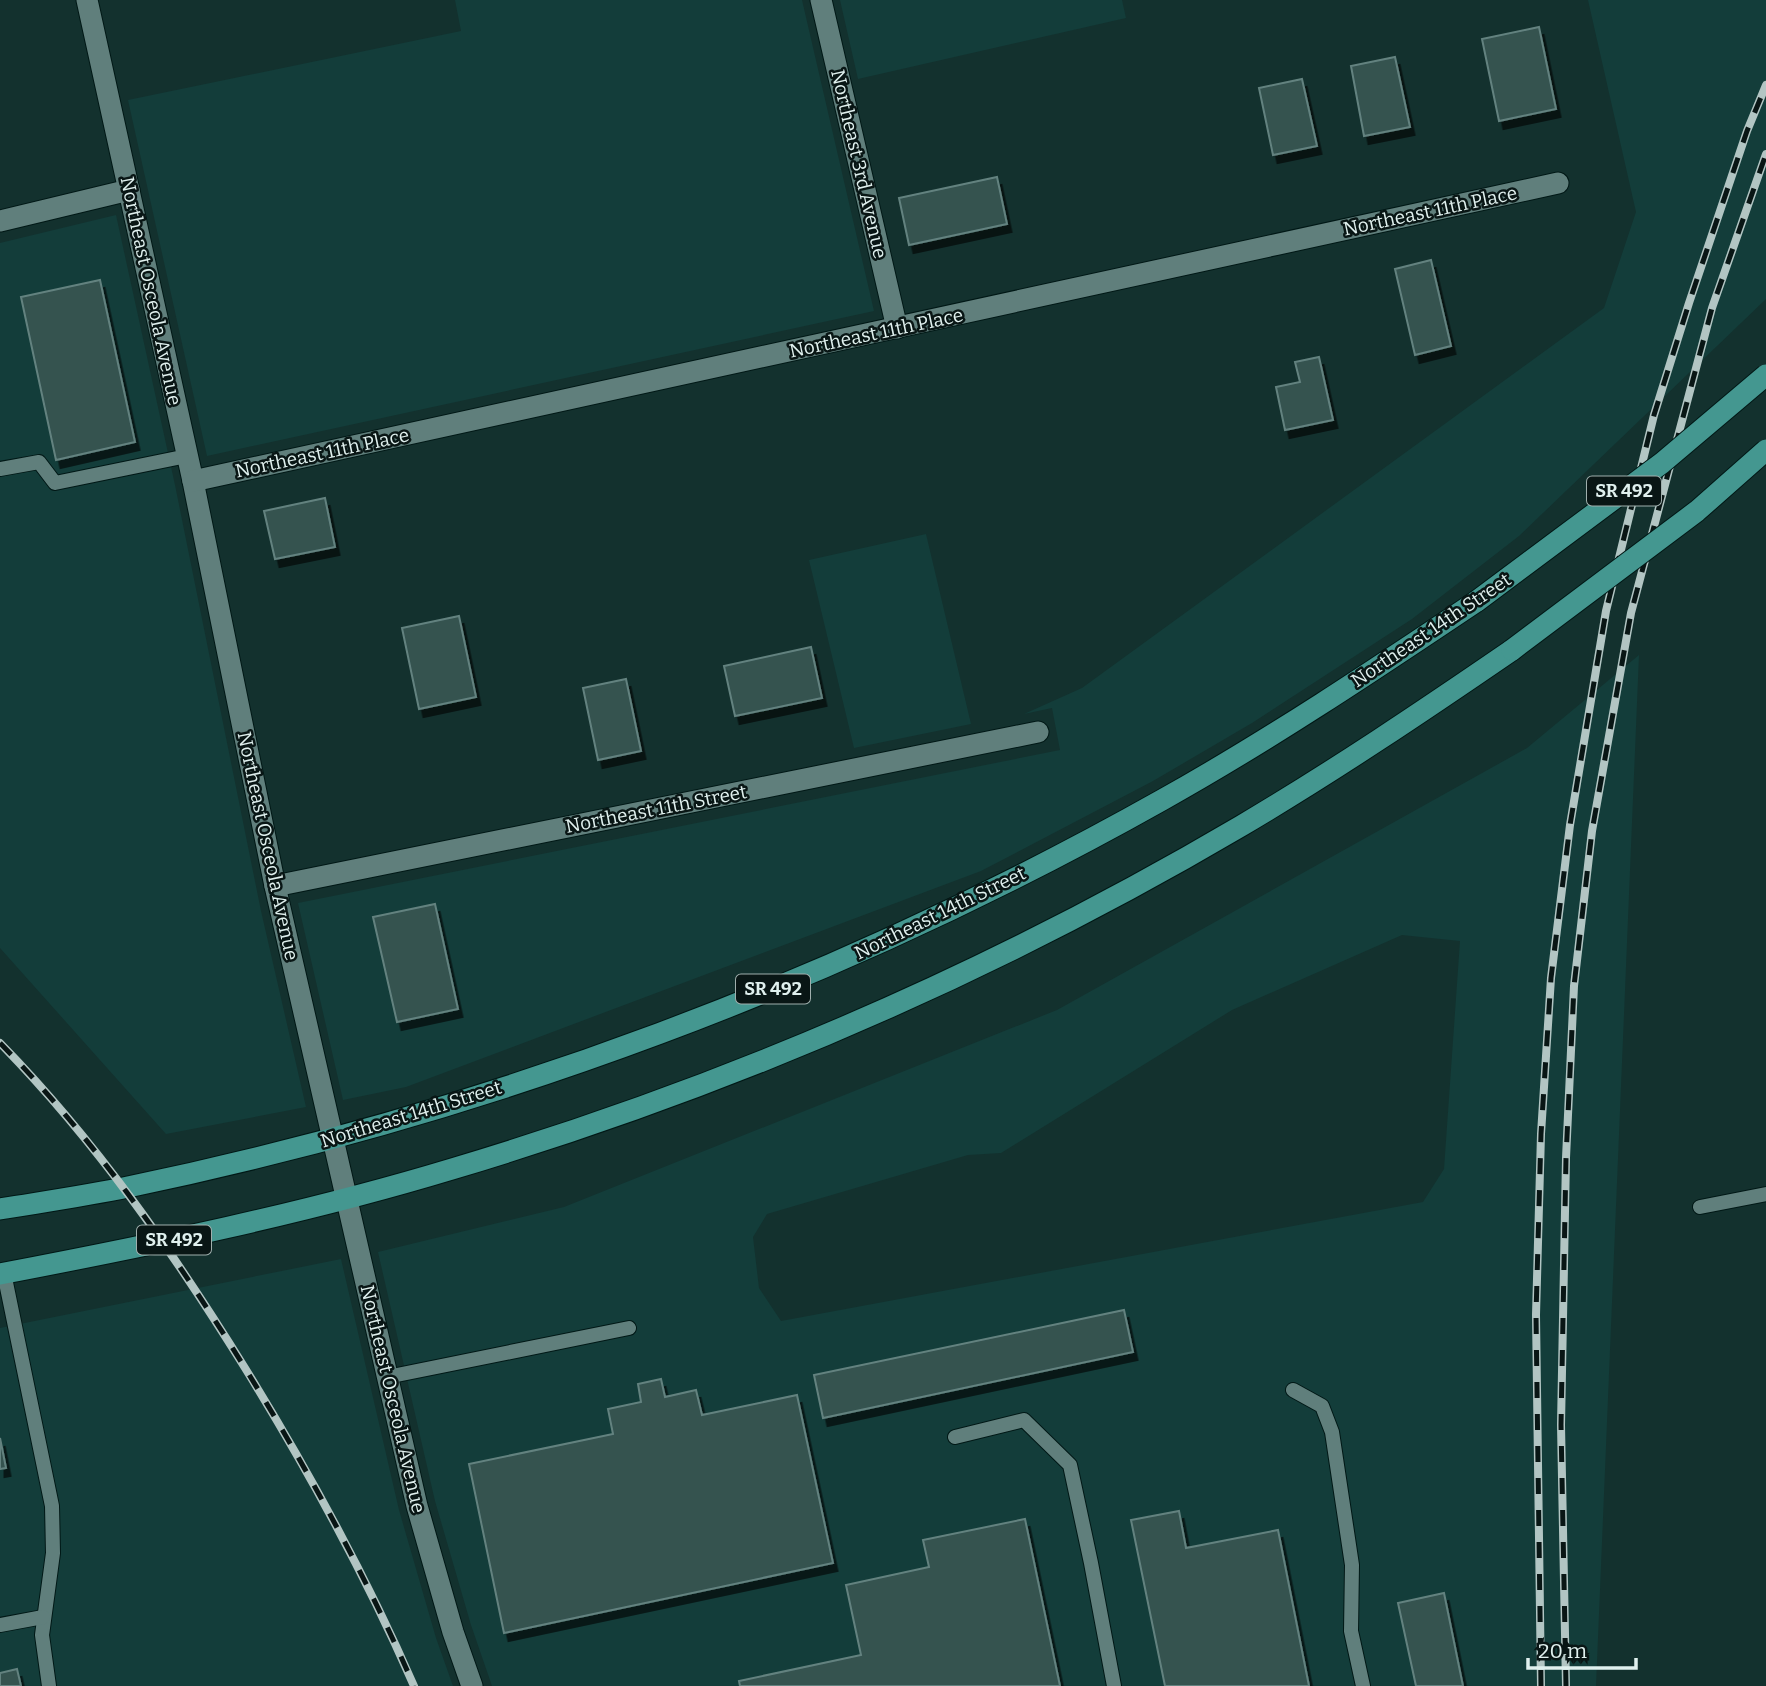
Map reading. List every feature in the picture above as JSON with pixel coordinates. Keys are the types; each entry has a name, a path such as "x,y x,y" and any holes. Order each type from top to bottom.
{"main road":[{"name":"Northeast 14th Street","path":"0,1209 125,1187 332,1138 419,1113 615,1051 746,1001 872,947 969,901 1161,800 1285,727 1478,601 1662,463 1766,375"},
{"name":"SR 492","path":"2,1273 165,1242 452,1169 653,1103 883,1010 977,967 1106,901 1239,827 1370,747 1512,650 1697,511 1766,450"}],"street":[{"name":"Northeast Osceola Avenue","path":"87,0 193,481 275,886 332,1138 417,1506 453,1632 472,1686"},
{"name":"Northeast 3rd Avenue","path":"821,0 897,328"},
{"name":"Northeast 11th Place","path":"193,481 1558,183"},
{"path":"0,221 129,190"},
{"name":"Northeast 11th Street","path":"275,886 1038,732"}],"lane":[{"path":"0,469 39,462 55,484 187,456"},
{"path":"1700,1207 1766,1194"},
{"path":"2,1273 52,1506 53,1553 42,1635 49,1686"},
{"path":"387,1377 629,1328"},
{"path":"1293,1390 1322,1406 1332,1432 1352,1565 1351,1631 1363,1686"},
{"path":"955,1437 1024,1420 1070,1465 1114,1686"},
{"path":"0,1625 43,1617"}],"shaded area":[{"path":"455,0 802,0 874,311 207,456 128,100 461,31"},
{"path":"840,0 1122,0 1126,18 858,79"},
{"path":"1588,0 1766,0 1766,299 1519,536 1412,619 1252,723 1153,781 981,871 406,1087 343,1100 298,903 1060,750 1052,708 1024,714 1082,688 1604,308 1636,212"},
{"path":"116,215 175,485 261,911 306,1107 166,1134 0,948 0,243"},
{"path":"926,534 971,724 854,748 809,560"},
{"path":"1639,655 1596,1686 492,1686 471,1625 435,1501 378,1252 564,1207 1057,1010 1527,748","holes":["1402,935 1460,941 1444,1169 1423,1202 781,1321 759,1288 753,1237 767,1214 968,1155 1001,1153 1232,1010"]},
{"path":"341,1259 399,1510 436,1638 453,1686 0,1686 0,1328"}],"building":[{"path":"1539,27 1556,109 1499,121 1482,39"},
{"path":"1395,57 1410,127 1364,136 1351,66"},
{"path":"1302,79 1317,146 1273,155 1259,88"},
{"path":"997,177 1007,224 909,245 899,198"},
{"path":"1431,260 1451,346 1415,355 1395,269"},
{"path":"100,280 135,442 56,460 21,297"},
{"path":"1319,357 1333,420 1285,430 1276,387 1300,382 1295,362"},
{"path":"325,498 335,547 275,559 264,511"},
{"path":"459,616 476,697 419,709 402,628"},
{"path":"811,647 822,698 735,716 724,666"},
{"path":"626,679 641,751 598,760 583,688"},
{"path":"435,904 458,1009 397,1022 373,917"},
{"path":"1124,1310 1133,1352 823,1418 814,1375"},
{"path":"661,1379 665,1397 696,1390 702,1415 797,1395 833,1563 504,1633 469,1464 613,1434 608,1409 641,1402 638,1384"},
{"path":"0,1438 6,1468 0,1469"},
{"path":"1179,1511 1186,1548 1278,1530 1309,1686 1165,1686 1131,1520"},
{"path":"1025,1519 1060,1686 740,1686 739,1681 861,1655 846,1585 929,1567 923,1540"},
{"path":"1444,1593 1463,1686 1416,1686 1398,1603"},
{"path":"17,1669 21,1686 0,1686 0,1673"}],"railway":[{"path":"1541,1686 1536,1315 1541,1134 1551,978 1570,825 1606,611 1654,415 1747,131 1766,85"},
{"path":"1566,1686 1561,1425 1566,1158 1574,986 1592,831 1631,613 1712,308 1766,154"},
{"path":"0,1043 101,1158 218,1325 314,1484 376,1604 414,1686"}]}
